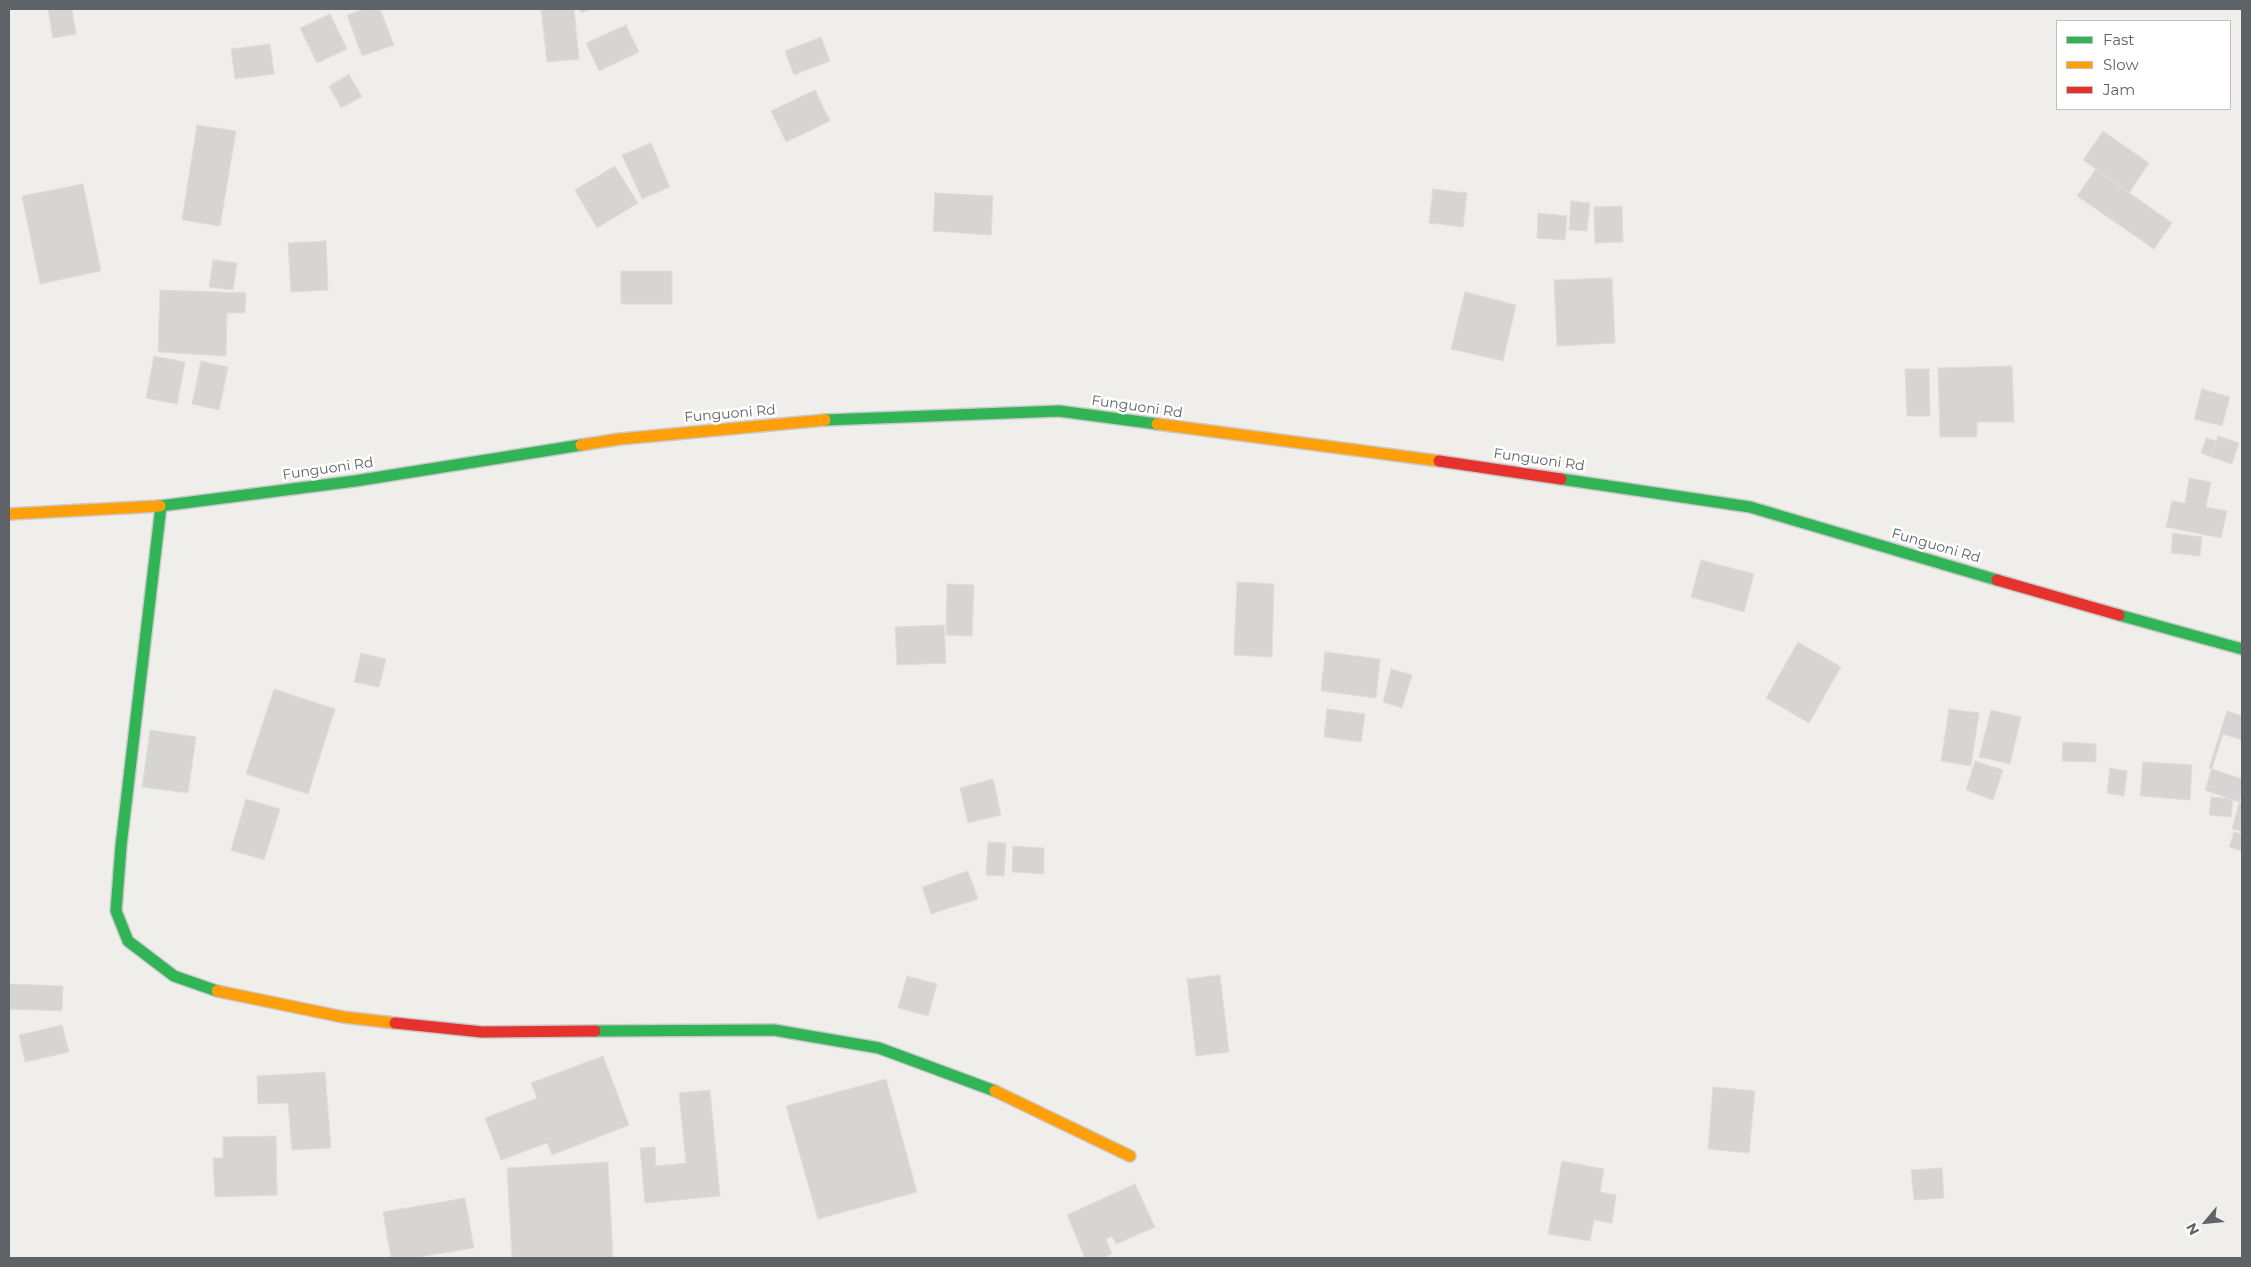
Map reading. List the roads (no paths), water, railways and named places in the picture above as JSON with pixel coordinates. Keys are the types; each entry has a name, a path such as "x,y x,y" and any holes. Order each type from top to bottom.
{"street":[{"name":"Funguoni Rd","path":"9,514 161,506 355,481 620,439 834,419 1059,411 1260,440 1473,466 1750,507 2043,594 2242,649"},
{"path":"161,506 121,846 116,911 128,941 174,976 210,990 343,1017 482,1032 774,1030 879,1048 986,1087 1130,1156"}]}
